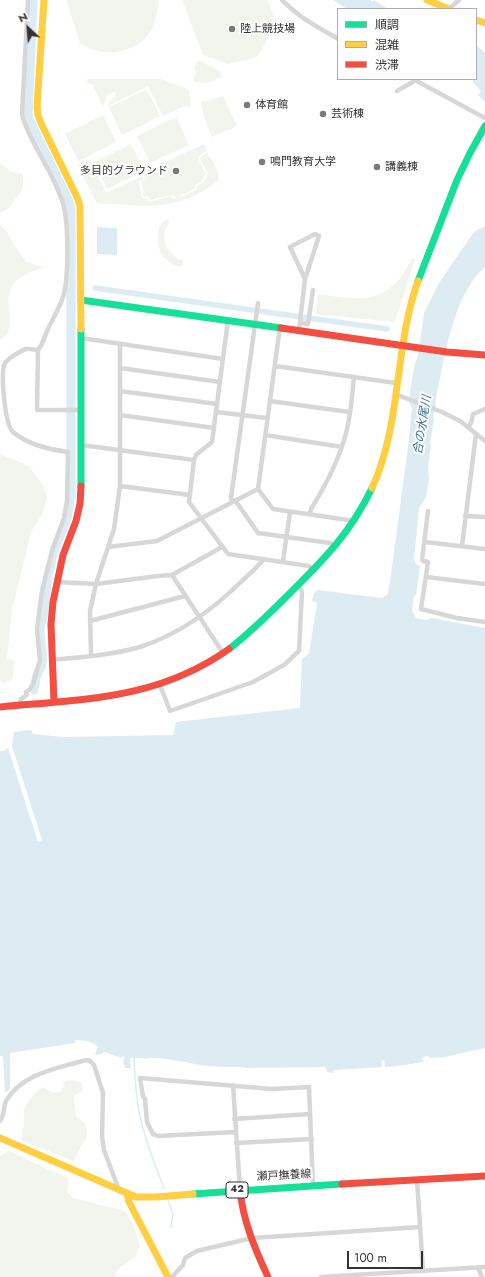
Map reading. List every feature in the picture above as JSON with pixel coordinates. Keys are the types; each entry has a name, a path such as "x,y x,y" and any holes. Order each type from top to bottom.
{"street":[{"path":"28,0 22,114 23,120 47,166 66,214 66,282 63,297 45,335 42,345 38,350 38,410 77,410"},
{"path":"44,0 38,91 38,115 78,199 80,207 81,338 77,410 81,445 80,504 76,521 63,555 53,602 51,624 54,702"},
{"path":"282,0 302,18 337,38"},
{"path":"428,0 447,8"},
{"path":"450,8 459,0"},
{"path":"397,91 414,80 485,118"},
{"path":"0,707 107,697 160,685 185,675 244,638 314,570 336,546 355,521 374,482 382,461 390,430 396,383 408,314 426,259 458,176 485,126"},
{"path":"299,330 305,279 319,236 315,234 290,247 305,279"},
{"path":"300,322 308,324 313,290"},
{"path":"81,300 228,320 255,321 280,328 447,352 485,355"},
{"path":"257,304 231,498 258,532 330,543 336,546"},
{"path":"228,320 212,442 196,456 194,460 190,502 228,554 283,561 309,566 314,570"},
{"path":"280,328 258,488 273,509 355,521"},
{"path":"81,338 223,359"},
{"path":"91,656 90,611 96,584 114,529 120,486 120,344"},
{"path":"21,706 21,699 27,695 26,692 30,689 40,660 37,629 42,591 53,548 64,518 67,501 68,452 51,450 22,438 10,428 8,419 3,379 5,362 26,349 38,350"},
{"path":"275,366 396,383"},
{"path":"120,368 220,382"},
{"path":"310,514 329,480 342,447 350,412 354,377"},
{"path":"120,392 217,404"},
{"path":"395,394 460,420 485,441"},
{"path":"270,401 350,412"},
{"path":"469,427 473,414 485,409"},
{"path":"216,412 267,418"},
{"path":"120,415 214,428"},
{"path":"462,546 476,434"},
{"path":"265,435 342,447"},
{"path":"81,445 194,460"},
{"path":"120,486 190,495"},
{"path":"108,547 157,541 258,488"},
{"path":"428,511 422,560 428,562 421,609 457,618 485,622"},
{"path":"283,561 290,512"},
{"path":"465,516 485,518"},
{"path":"425,542 485,549"},
{"path":"58,582 96,584 172,575 222,547"},
{"path":"52,660 114,653 160,640 199,618 231,592 264,559"},
{"path":"172,575 222,653"},
{"path":"426,577 485,584"},
{"path":"160,685 170,711 253,682 284,665 299,651 302,592 298,585"},
{"path":"90,621 185,596"},
{"path":"0,1121 3,1117 3,1102 22,1082 82,1060 89,1060 94,1065 103,1093 102,1136 104,1150 119,1190"},
{"path":"235,1132 158,1136 153,1134 147,1122 145,1099 143,1096 140,1078 233,1085 272,1090 309,1087 313,1186"},
{"path":"233,1085 240,1200 262,1266 268,1277"},
{"path":"234,1119 310,1114"},
{"name":"瀬戸撫養線","path":"0,1138 127,1194 136,1196 156,1197 240,1190 485,1176"},
{"path":"236,1144 312,1138"},
{"path":"417,1180 423,1271"},
{"path":"127,1194 129,1202 168,1277"},
{"path":"172,1277 183,1265 185,1258 197,1251 252,1238 420,1227"},
{"path":"322,1277 402,1275 423,1271 485,1267"},
{"path":"478,1268 482,1277"}],"shaded area":[{"path":"66,0 158,0 159,3 153,27 141,42 135,46 120,51 104,52 93,50 80,43"},
{"name":"陸上競技場","path":"182,0 268,0 273,15 268,39 258,56 251,59 228,64 203,55"},
{"path":"198,61 201,61 211,67 213,66 216,70 219,70 222,77 206,83 194,82 194,76 196,75 195,67"},
{"path":"87,79 161,79 187,89 189,91 191,107 184,106 163,116 148,86 108,106 116,95 114,91 106,97 103,108 92,84 87,83"},
{"path":"146,90 147,93 149,93 160,116 122,135 109,107"},
{"path":"223,96 237,126 212,137 205,120 201,102"},
{"path":"103,115 116,142 78,161 65,134"},
{"path":"176,117 189,145 150,163 137,136"},
{"path":"131,144 145,171 107,189 94,162"},
{"path":"204,144 207,151 201,154 198,158 205,173 204,177 201,182 195,185 195,189 181,195 178,198 196,190 198,185 204,182 208,174 200,159 201,156 207,153 217,170 219,178 218,181 203,191 174,203 145,206 97,203 77,165 90,160 106,193 143,176 143,179 139,182 142,198 147,198 149,202 171,196 174,199 177,198 172,195 150,200 148,196 144,197 141,182 144,180 148,170 159,167 158,165"},
{"path":"0,163 12,172 23,174 23,188 9,208 0,214"},
{"path":"169,219 169,224 164,233 165,243 167,248 174,256 183,261 183,266 177,266 166,260 159,247 159,226"},
{"path":"0,225 7,232 26,262 44,267 22,276 11,288 8,301 10,322 9,328 7,334 0,340"},
{"path":"412,259 415,259 395,322 315,314 318,294 350,298 378,295 397,282"},
{"path":"0,454 29,466 42,484 47,497 43,513 31,532 12,610 7,659 14,660 13,679 4,683 0,681"},
{"path":"72,1080 81,1082 83,1088 82,1092 75,1095 74,1101 76,1115 86,1125 87,1136 73,1161 21,1140 24,1123 24,1110 35,1093 43,1087 54,1093 61,1091 65,1081"},
{"path":"9,1151 69,1179 67,1192 73,1198 125,1211 133,1224 140,1246 135,1257 119,1268 114,1277 0,1277 0,1156"}],"water":[{"path":"333,0 370,0 373,2 374,0 386,8 345,8"},
{"path":"477,46 485,53 485,102 478,95 481,91 473,80 477,80"},
{"name":"合の水尾川","path":"485,226 485,267 474,279 457,312 446,349 435,403 436,405 433,417 428,466 429,480 426,497 419,508 414,560 416,564 420,566 416,595 414,596 412,610 416,618 426,620 432,618 485,628 485,1048 440,1058 430,1058 427,1056 422,1058 422,1060 424,1060 423,1062 399,1066 385,1067 384,1060 382,1060 382,1067 335,1070 333,1073 327,1072 325,1067 216,1067 158,1058 130,1058 131,1068 125,1068 123,1060 125,1057 123,1056 121,1058 105,1052 99,1055 95,1054 98,1047 94,1043 76,1040 75,1043 10,1053 10,1089 5,1093 3,1056 0,1056 0,751 4,751 8,748 38,842 42,840 12,746 14,732 31,730 33,734 62,737 173,735 176,722 300,708 302,659 309,654 317,603 312,601 314,593 317,590 382,598 387,595 408,447 412,407 409,403 410,391 415,363 418,356 424,313 439,283 474,232"},
{"path":"97,227 117,228 117,255 97,254"}],"waterway":[{"path":"33,0 28,117 69,202 71,210 71,497 67,518 54,551 48,575 43,618 40,628 42,665 37,674 34,690"},
{"path":"95,288 387,329"},
{"path":"134,1056 136,1090 140,1116 149,1148 164,1188"},
{"path":"168,1200 173,1214 171,1228"}],"traffic: fast":[{"path":"418,281 457,180 485,126"},
{"path":"81,300 281,328"},
{"path":"81,329 81,486"},
{"path":"229,649 267,616 335,546 355,519 372,488"},
{"path":"193,1194 342,1184"}],"traffic: slow":[{"path":"44,0 37,107 41,123 78,199 80,207 81,329"},
{"path":"427,0 447,8"},
{"path":"477,20 485,23"},
{"path":"372,488 382,463 388,438 405,332 410,306 418,281"},
{"path":"0,1138 136,1197 193,1194"},
{"path":"127,1194 129,1202 168,1277"}],"traffic: jam":[{"path":"281,328 447,352 485,355"},
{"path":"54,702 51,624 53,602 63,555 76,521 80,504 81,486"},
{"path":"0,707 90,699 147,688 202,666 229,649"},
{"path":"342,1184 485,1176"},
{"path":"240,1190 247,1224 254,1245 268,1277"}],"place":[{"name":"陸上競技場","path":"232,29"},
{"name":"体育館","path":"247,105"},
{"name":"芸術棟","path":"323,114"},
{"name":"鳴門教育大学","path":"262,162"},
{"name":"講義棟","path":"377,167"},
{"name":"多目的グラウンド","path":"176,171"}]}
